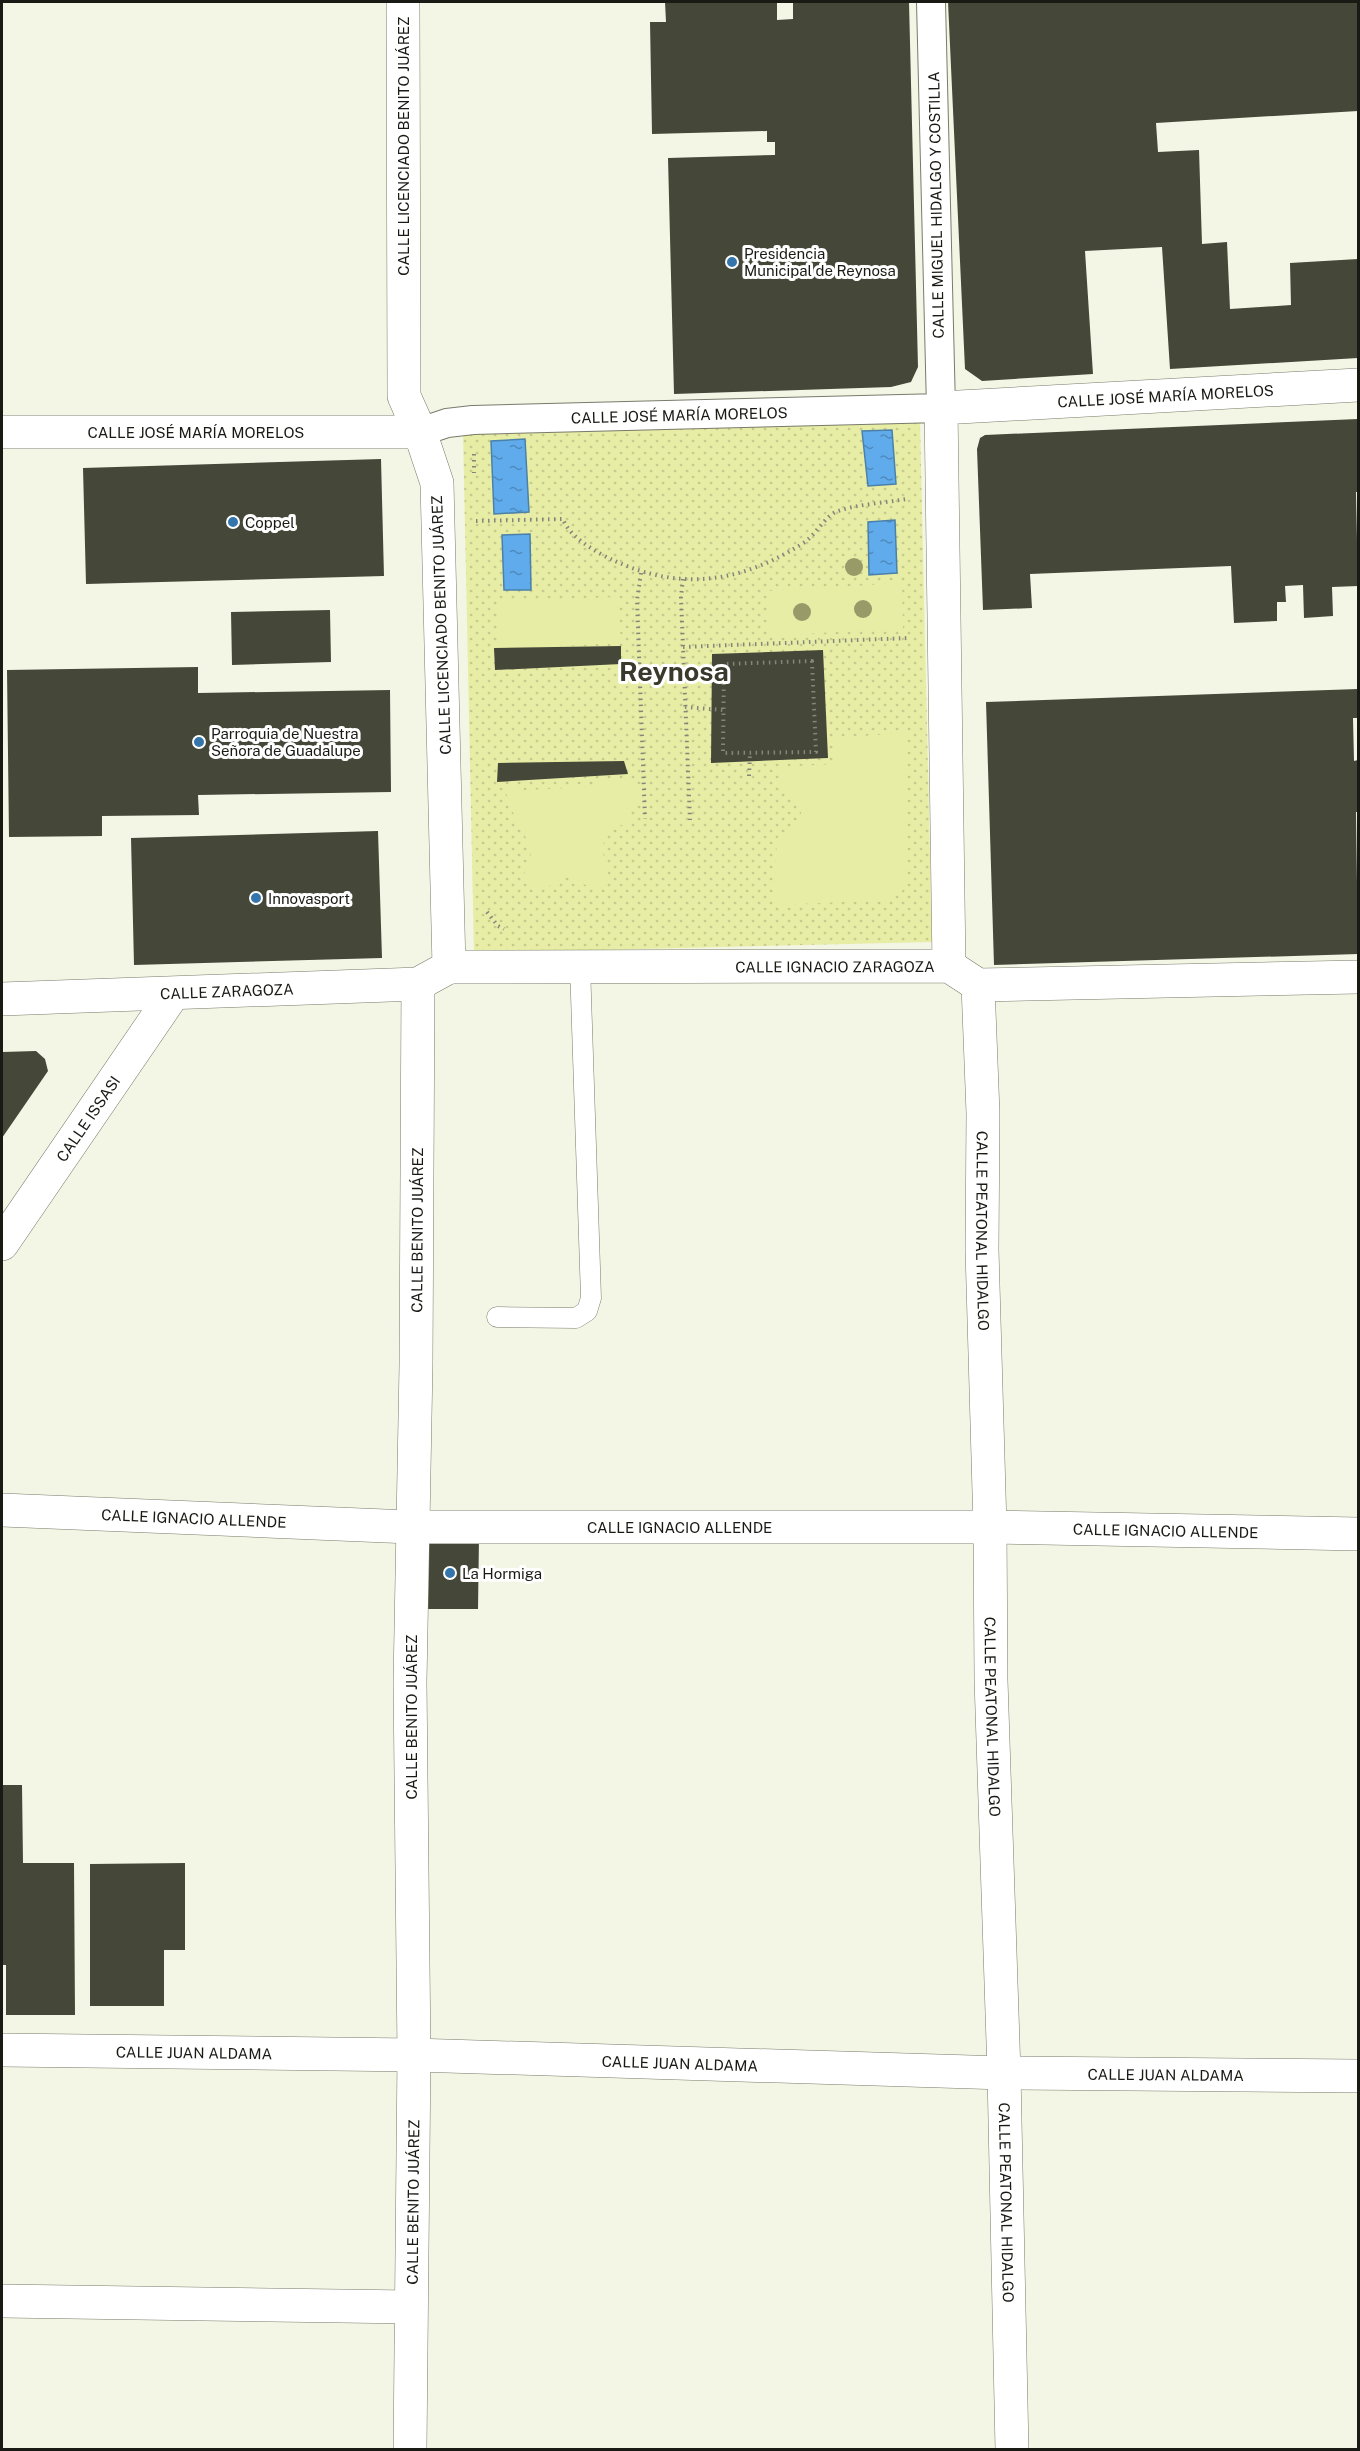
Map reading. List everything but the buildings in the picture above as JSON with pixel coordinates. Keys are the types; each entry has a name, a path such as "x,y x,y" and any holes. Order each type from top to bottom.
{"street":[{"name":"CALLE LICENCIADO BENITO JUÁREZ","path":"403,2 404,396 420,432 437,483 449,967"},
{"name":"CALLE MIGUEL HIDALGO Y COSTILLA","path":"931,2 942,408"},
{"name":"CALLE JOSÉ MARÍA MORELOS","path":"2,432 420,432 447,423 473,420 942,408 1359,385"},
{"path":"942,408 949,966"},
{"name":"CALLE IGNACIO ZARAGOZA","path":"449,967 949,966 978,985"},
{"name":"CALLE ZARAGOZA","path":"2,999 418,984 449,967"},
{"path":"978,985 1359,977"},
{"name":"CALLE BENITO JUÁREZ","path":"410,2450 414,2055 411,1526 416,1365 418,984"},
{"name":"CALLE PEATONAL HIDALGO","path":"978,985 983,1113 984,1365 990,1527 991,1680 1004,2073 1012,2450"},
{"name":"CALLE ISSASI","path":"2,1244 173,994"},
{"name":"CALLE IGNACIO ALLENDE","path":"2,1510 411,1526 563,1529 990,1527 1359,1534"},
{"name":"CALLE JUAN ALDAMA","path":"2,2050 414,2055 1004,2073 1359,2076"},
{"path":"2,2301 410,2307"}],"lane":[{"path":"496,1317 576,1318 587,1311 591,1298 580,965"}],"path":[{"path":"476,520 563,519 567,529 607,558 641,573 704,580 744,572 777,560 809,539 836,512 910,498 910,510"},
{"path":"641,573 637,600 645,819"},
{"path":"683,579 683,647 690,820"},
{"path":"683,647 913,638"},
{"path":"812,661 816,752 750,754 723,753 724,664 812,661"},
{"path":"686,707 723,710"},
{"path":"749,776 750,754"},
{"path":"498,926 509,932"}],"green space":[{"path":"920,422 932,942 474,953 463,433"},
{"path":"902,583 903,628 769,636 767,591"},
{"path":"618,597 621,643 499,649 499,601"},
{"path":"905,733 907,882 904,889 890,900 774,905 777,838 799,821 803,805 780,789 778,767 836,764 833,738"},
{"path":"629,779 640,785 641,798 636,806 627,808 631,822 607,830 602,849 609,877 606,884 593,887 568,876 541,890 534,888 525,880 524,868 531,855 530,845 514,815 504,787 517,783 524,790 595,787 603,780"}],"water":[{"path":"892,430 896,484 868,486 862,431"},
{"path":"525,439 529,512 494,514 491,441"},
{"path":"895,520 897,573 869,575 868,522"},
{"path":"530,534 531,590 504,590 502,535"}],"place":[{"name":"Presidencia Municipal de Reynosa","path":"732,262"},
{"name":"Coppel","path":"233,522"},
{"name":"Parroquia de Nuestra Señora de Guadalupe","path":"199,742"},
{"name":"Innovasport","path":"256,898"},
{"name":"La Hormiga","path":"450,1573"}],"district":[{"name":"Reynosa","path":"674,671"}]}
